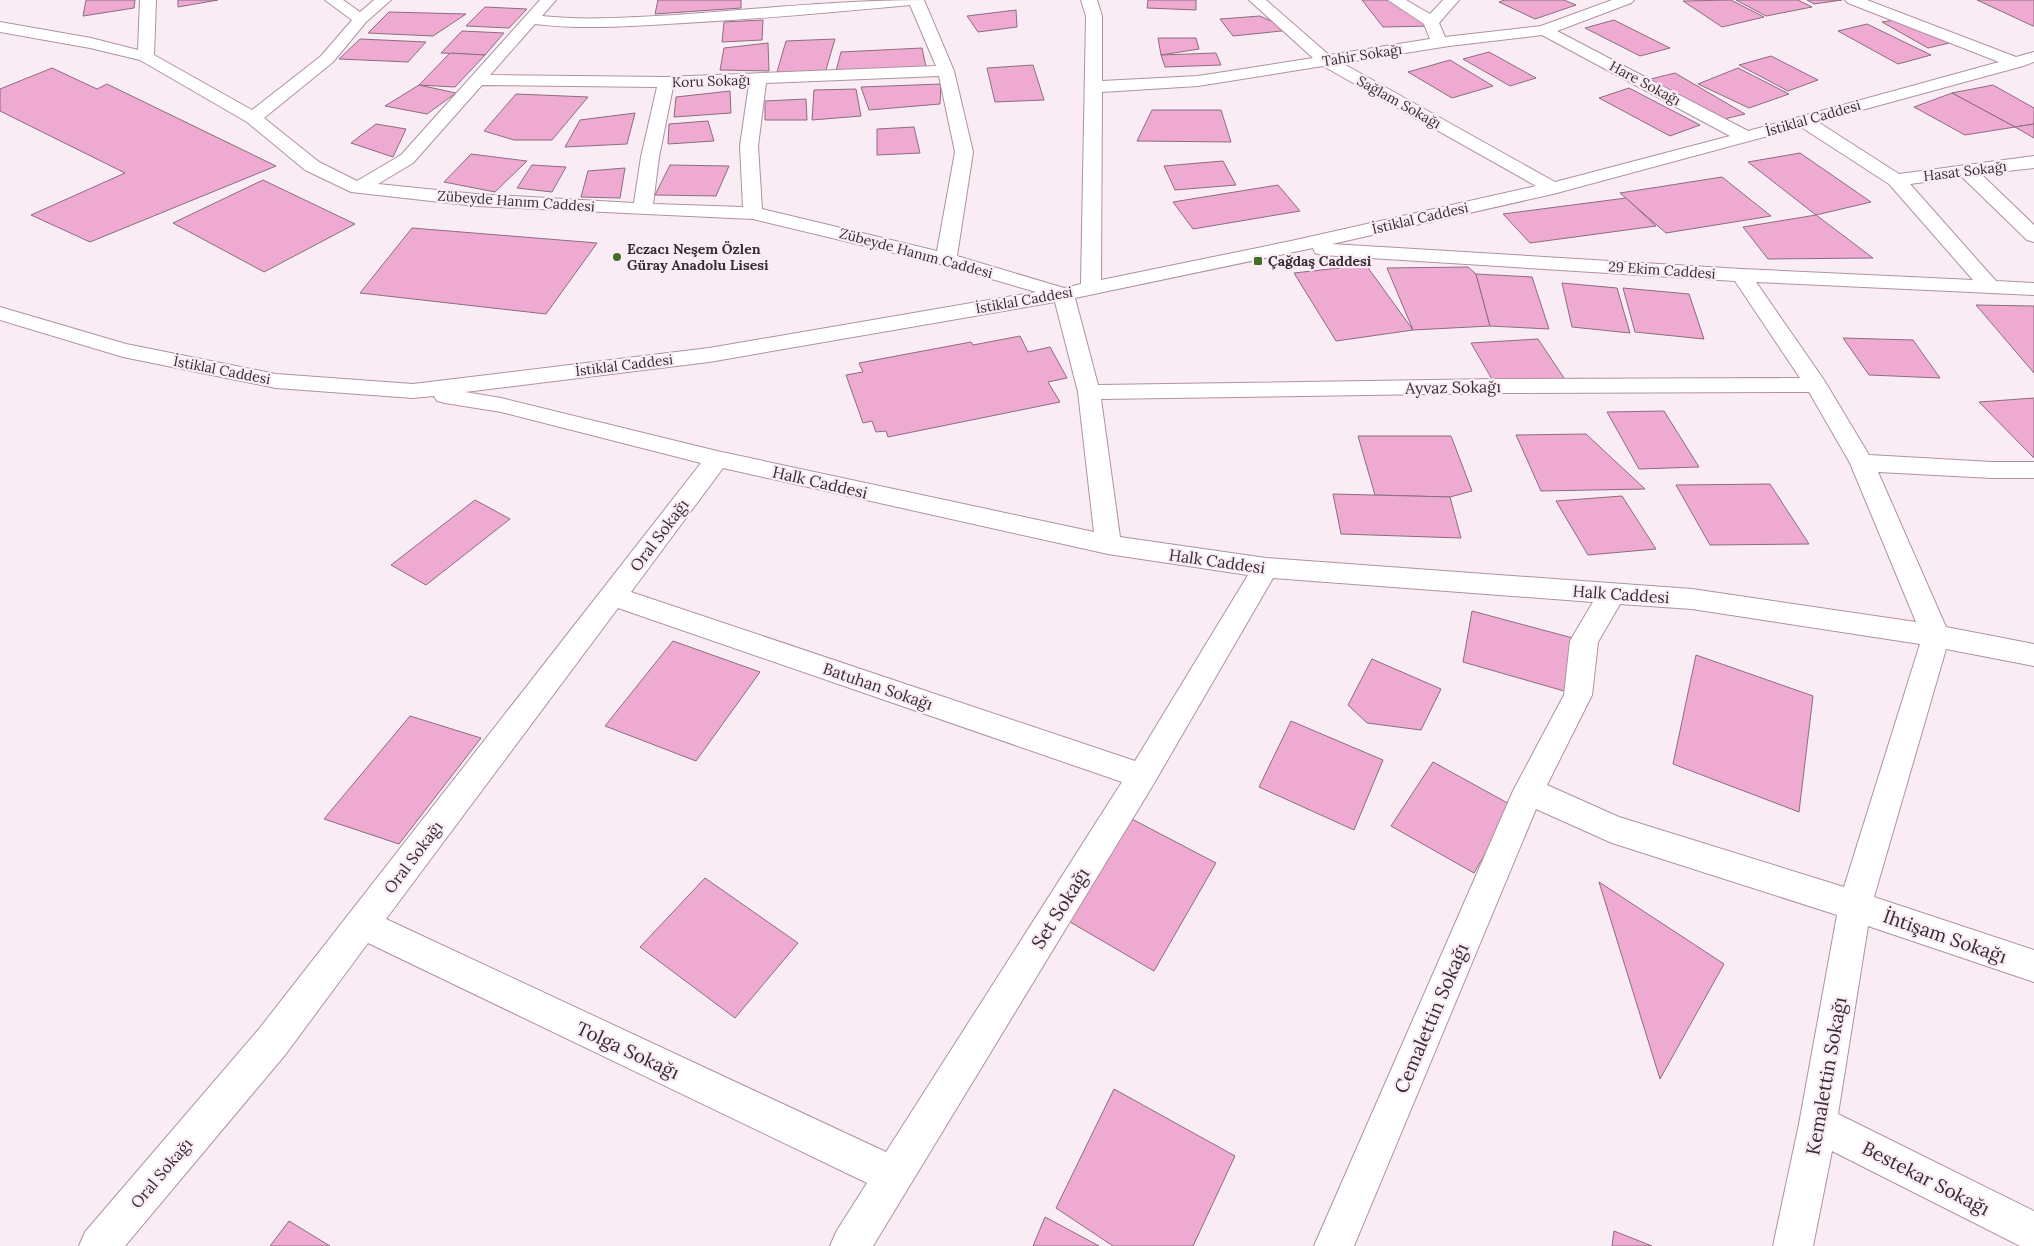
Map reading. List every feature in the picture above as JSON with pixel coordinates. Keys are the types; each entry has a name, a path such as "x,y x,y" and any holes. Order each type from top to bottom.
{"street":[{"path":"146,57 148,0"},
{"path":"333,0 361,19"},
{"path":"253,118 327,59 361,19 383,0"},
{"path":"358,188 407,159 548,0"},
{"path":"531,19 556,22 619,22 777,13 911,0"},
{"path":"916,0 946,71 964,152 946,259"},
{"path":"1089,0 1094,16 1091,287"},
{"name":"Sağlam Sokağı","path":"1257,0 1326,61 1553,188"},
{"path":"1396,0 1431,22 1439,43"},
{"path":"1431,22 1451,0"},
{"name":"Tahir Sokağı","path":"1093,87 1198,81 1439,43 1544,30 1626,0"},
{"path":"1853,0 2013,61 2034,71"},
{"name":"Zübeyde Hanım Caddesi","path":"0,27 91,43 146,57 253,118 312,166 358,188 476,200 753,213 946,259 1063,294"},
{"name":"Hare Sokağı","path":"1544,30 1746,137"},
{"name":"İstiklal Caddesi","path":"0,313 123,350 276,380 413,391 708,355 1063,294 1291,247 1553,188 1746,137 2013,61 2034,57"},
{"name":"Koru Sokağı","path":"477,80 666,82 946,71"},
{"path":"753,213 749,146 758,79"},
{"path":"643,209 650,157 666,82"},
{"path":"1802,120 1896,180 1991,288"},
{"name":"Hasat Sokağı","path":"1896,180 2034,162"},
{"path":"1967,171 2034,236"},
{"name":"29 Ekim Caddesi","path":"1291,247 1741,275 2034,289"},
{"path":"1741,275 1816,385 1862,463 1936,636"},
{"path":"1063,294 1089,392 1108,545"},
{"name":"Ayvaz Sokağı","path":"1089,392 1496,386 1816,385"},
{"name":"Halk Caddesi","path":"413,391 501,405 717,459 1108,545 1266,568 1692,599 1936,636 2034,655"},
{"name":"Oral Sokağı","path":"99,1246 272,1042 717,459"},
{"path":"1862,463 1992,470 2034,470"},
{"name":"Set Sokağı","path":"850,1246 1142,776 1266,568"},
{"name":"Cemalettin Sokağı","path":"1334,1246 1528,790 1578,695 1584,641 1612,594"},
{"name":"Batuhan Sokağı","path":"613,596 1142,776"},
{"name":"Kemalettin Sokağı","path":"1794,1246 1818,1124 1855,906 1936,636"},
{"path":"1528,790 1612,829 1855,906"},
{"name":"İhtişam Sokağı","path":"1855,906 2034,966"},
{"name":"Tolga Sokağı","path":"362,924 894,1176"},
{"name":"Bestekar Sokağı","path":"1818,1124 2034,1232"}],"building":[{"path":"86,0 135,0 134,8 83,16"},
{"path":"178,0 218,0 178,7"},
{"path":"658,0 741,0 741,8 655,14"},
{"path":"1148,0 1196,0 1196,10 1147,8"},
{"path":"1362,0 1395,0 1432,26 1383,27"},
{"path":"1505,0 1564,0 1576,5 1535,19 1499,2"},
{"path":"1731,0 1764,17 1722,27 1683,1"},
{"path":"1736,0 1798,0 1812,7 1766,16"},
{"path":"1807,0 1842,0 1814,4"},
{"path":"1977,0 2034,0 2034,26 2033,26"},
{"path":"485,7 527,9 509,28 466,26"},
{"path":"1016,10 1017,27 978,32 967,16"},
{"path":"389,12 466,14 433,36 368,33"},
{"path":"1260,16 1291,30 1233,36 1220,19"},
{"path":"1902,19 1954,42 1928,48 1882,22"},
{"path":"763,20 762,40 722,42 724,22"},
{"path":"1614,20 1670,48 1640,56 1585,28"},
{"path":"1867,24 1931,55 1898,64 1838,31"},
{"path":"462,31 504,33 485,55 441,53"},
{"path":"1158,38 1196,38 1199,49 1161,55"},
{"path":"360,39 426,42 408,62 339,59"},
{"path":"835,39 825,73 777,72 786,41"},
{"path":"768,43 769,71 720,70 724,48"},
{"path":"922,48 926,67 836,71 841,52"},
{"path":"1489,52 1536,78 1510,86 1463,59"},
{"path":"450,53 485,55 455,87 419,85"},
{"path":"1216,53 1221,65 1165,67 1161,55"},
{"path":"1771,56 1818,80 1788,91 1739,65"},
{"path":"1450,60 1493,86 1452,98 1408,72"},
{"path":"1033,65 1044,100 995,102 987,68"},
{"path":"52,68 97,89 107,84 276,166 90,242 31,215 125,173 0,111 0,89"},
{"path":"1738,68 1789,94 1749,108 1698,84"},
{"path":"1675,73 1745,114 1716,121 1647,80"},
{"path":"941,84 940,104 869,110 861,87"},
{"path":"419,85 456,93 427,114 385,106"},
{"path":"1993,85 2034,108 2034,124 2015,127 1952,93"},
{"path":"1629,88 1700,125 1670,136 1599,98"},
{"path":"856,89 861,116 812,120 814,90"},
{"path":"730,91 731,113 674,117 676,97"},
{"path":"1952,93 2015,127 1965,135 1914,107"},
{"path":"516,94 588,97 552,140 514,140 484,131"},
{"path":"806,99 807,120 765,120 765,101"},
{"path":"1152,110 1221,110 1231,142 1137,141"},
{"path":"635,113 627,144 565,147 580,120"},
{"path":"708,121 714,141 668,144 669,124"},
{"path":"376,124 406,129 393,157 351,143"},
{"path":"2034,124 2034,138 2015,127"},
{"path":"914,127 920,153 877,155 877,129"},
{"path":"1800,153 1871,202 1816,215 1748,162"},
{"path":"471,154 527,161 495,192 444,182"},
{"path":"1223,161 1236,185 1175,190 1164,166"},
{"path":"532,165 566,167 552,192 517,188"},
{"path":"670,165 729,166 716,196 655,195"},
{"path":"625,168 620,198 581,197 588,171"},
{"path":"1722,177 1771,216 1666,233 1620,193"},
{"path":"263,180 355,224 264,272 173,223"},
{"path":"1278,185 1300,211 1193,229 1173,202"},
{"path":"1626,198 1656,226 1530,243 1503,214"},
{"path":"1816,215 1873,258 1768,259 1743,227"},
{"path":"412,228 597,243 546,314 360,293"},
{"path":"1366,265 1413,330 1336,341 1294,273"},
{"path":"1468,267 1476,274 1490,326 1413,330 1387,268"},
{"path":"1476,274 1532,277 1549,329 1490,326"},
{"path":"1562,283 1617,288 1630,333 1572,327"},
{"path":"1623,288 1689,294 1704,339 1635,332"},
{"path":"1976,305 2034,306 2034,373"},
{"path":"1020,336 1028,352 1050,347 1067,378 1048,382 1060,402 888,437 886,431 876,432 872,421 863,423 846,375 863,372 859,363 971,342 973,345"},
{"path":"1843,338 1913,340 1940,378 1869,375"},
{"path":"1538,339 1566,381 1496,386 1471,343"},
{"path":"2034,398 2034,458 1979,402"},
{"path":"1664,411 1699,467 1639,469 1607,412"},
{"path":"1586,434 1645,489 1541,491 1516,435"},
{"path":"1358,436 1451,436 1472,491 1450,497 1375,495"},
{"path":"1770,484 1809,544 1710,545 1676,485"},
{"path":"1333,494 1450,497 1461,538 1341,534"},
{"path":"1622,496 1656,549 1588,555 1556,501"},
{"path":"475,500 510,519 426,585 391,565"},
{"path":"1472,611 1584,641 1578,695 1463,662"},
{"path":"673,641 760,672 696,761 605,726"},
{"path":"1696,655 1813,696 1799,812 1673,764"},
{"path":"1372,659 1441,689 1421,730 1367,723 1348,705"},
{"path":"410,716 481,738 399,844 324,819"},
{"path":"1291,721 1383,760 1354,830 1259,787"},
{"path":"1433,762 1513,806 1474,873 1391,826"},
{"path":"1130,818 1216,863 1154,971 1065,919"},
{"path":"705,878 798,943 735,1018 640,947"},
{"path":"1599,882 1724,964 1660,1079"},
{"path":"1114,1089 1235,1156 1193,1246 1113,1246 1056,1208"},
{"path":"1045,1217 1099,1246 1033,1246"},
{"path":"289,1221 330,1246 270,1246"},
{"path":"1614,1231 1652,1246 1612,1246"}],"place":[{"name":"Eczacı Neşem Özlen Güray Anadolu Lisesi","path":"617,257"},
{"name":"Çağdaş Caddesi","path":"1258,261"}]}
